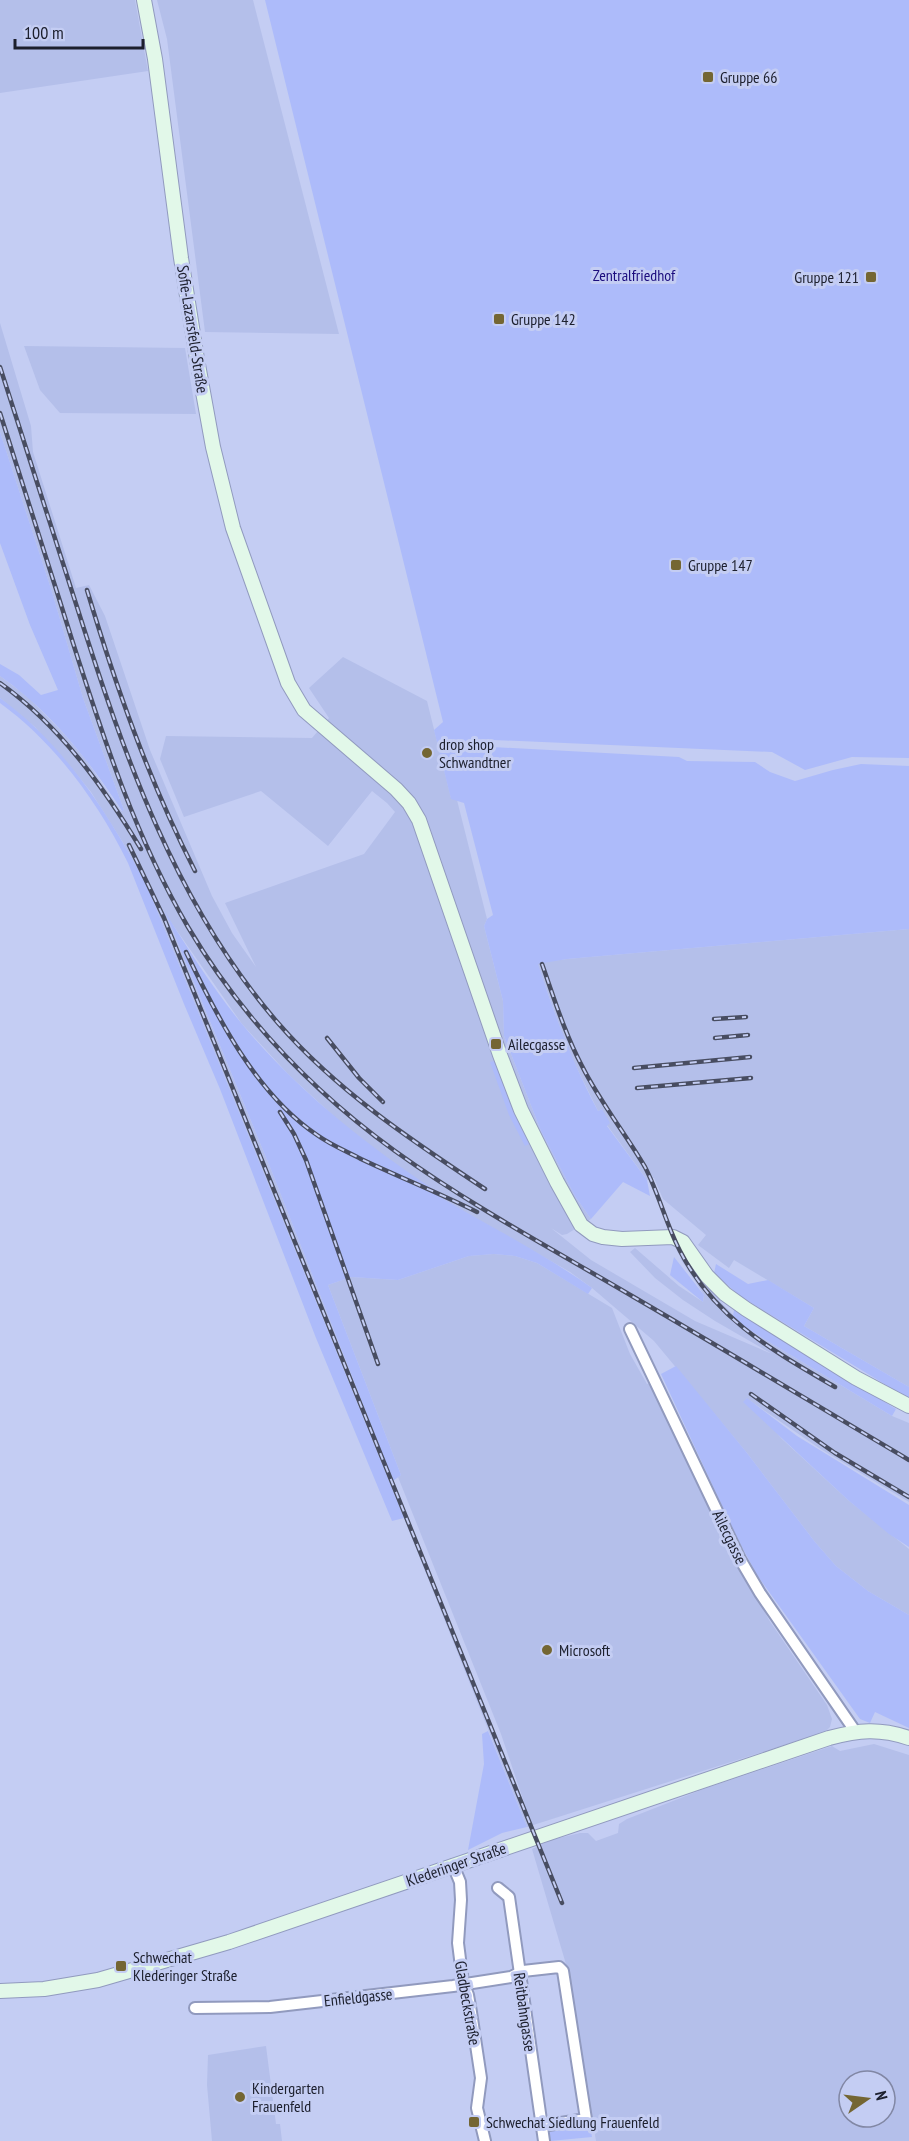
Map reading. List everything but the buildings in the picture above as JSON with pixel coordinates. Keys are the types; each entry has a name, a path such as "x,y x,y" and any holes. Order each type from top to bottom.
{"street":[{"name":"Sofie-Lazarsfeld-Straße","path":"144,0 155,58 181,258 213,447 233,528 275,651 288,683 304,710 396,789 409,803 419,820 520,1110 556,1182 581,1225 593,1234 622,1239 673,1237 683,1242 707,1276 725,1294 856,1378 909,1406"},
{"name":"Ailecgasse","path":"630,1329 740,1558 760,1593 855,1731"},
{"name":"Klederinger Straße","path":"0,1991 44,1989 98,1980 229,1942 829,1738 855,1731 886,1732 909,1738"},
{"name":"Gladbeckstraße","path":"453,1865 460,1882 458,1943 481,2078 477,2108 485,2141"},
{"name":"Reitbahngasse","path":"498,1888 509,1897 544,2141"},
{"name":"Enfieldgasse","path":"195,2008 270,2007 453,1986 511,1977 523,1971 559,1967 563,1971 586,2119 542,2126"}],"shaded area":[{"path":"0,0 135,0 148,71 0,93"},
{"path":"157,0 253,0 339,334 205,332 167,39"},
{"path":"0,323 31,426 33,452 76,588 89,585 105,616 150,750 212,896 232,933 256,967 225,903 364,854 395,812 372,791 328,846 261,791 184,817 160,759 166,736 312,738 329,718 309,688 343,657 427,701 451,798 457,800 487,919 484,926 503,1001 504,1036 541,1131 575,1196 591,1219 567,1234 562,1235 551,1228 591,1260 695,1321 772,1354 683,1300 655,1278 630,1252 635,1248 679,1286 703,1302 704,1295 680,1258 686,1255 716,1297 746,1328 892,1416 909,1423 909,1502 819,1448 746,1398 782,1439 848,1500 909,1549 909,1615 868,1591 836,1566 747,1453 654,1341 570,1272 437,1196 350,1131 289,1075 242,1024 166,915 272,1172 393,1481 526,1808 501,1734 398,1477 401,1475 328,1285 351,1277 398,1280 469,1256 494,1254 515,1256 537,1263 612,1308 630,1354 647,1384 651,1383 769,1620 827,1705 832,1719 830,1727 825,1732 527,1827 147,886 91,792 35,727 0,698 0,676 29,698 66,736 86,760 121,811 124,810 83,698 52,592 0,432"},
{"path":"24,346 185,348 196,414 60,413 40,390"},
{"path":"909,929 909,1387 804,1326 814,1308 734,1260 729,1268 698,1245 706,1235 663,1199 654,1178 647,1180 607,1125 602,1109 598,1111 568,1050 537,963"},
{"path":"874,1744 909,1755 909,2141 596,2141 568,1971 532,1849 551,1840 580,1833 588,1833 596,1841 618,1833 619,1824 627,1819 701,1790 832,1746 840,1751"},
{"name":"Kindergarten Frauenfeld","path":"266,2046 276,2124 280,2124 282,2141 212,2141 207,2085 208,2055"}],"green space":[{"name":"Zentralfriedhof","path":"265,0 909,0 909,758 852,757 805,770 772,752 472,739 474,746 679,757 687,761 755,762 770,772 795,781 861,764 909,766 909,929 567,959 538,964 565,1039 598,1111 602,1109 610,1123 607,1126 647,1180 650,1196 623,1182 591,1219 575,1196 541,1131 504,1036 503,1001 484,926 487,919 493,915 464,803 451,799 434,730 443,722"},
{"path":"0,432 52,592 83,698 124,810 122,811 82,755 52,721 0,676 0,664 19,675 41,695 58,690 30,625 0,543"},
{"path":"0,698 45,737 84,783 118,834 147,886 404,1518 392,1521 316,1338 220,1089 128,863 103,818 73,775 39,736 0,703"},
{"path":"165,912 231,1011 286,1072 334,1116 385,1156 439,1193 438,1196 535,1251 592,1288 588,1294 537,1263 515,1256 494,1254 469,1256 398,1280 351,1277 328,1285 401,1475 393,1481 272,1172"},
{"path":"495,1061 521,1119 519,1123 529,1144 525,1146 509,1115 490,1062"},
{"path":"674,1257 704,1295 703,1302 670,1275"},
{"path":"716,1264 748,1284 768,1280 814,1308 804,1326 909,1387 909,1399 740,1296 714,1273"},
{"path":"734,1310 896,1409 892,1416 746,1328 733,1316"},
{"path":"676,1366 836,1566 868,1591 909,1615 909,1728 875,1712 870,1723 860,1719 757,1575 735,1534 661,1374"},
{"path":"747,1398 797,1436 909,1505 909,1547 889,1534 848,1500 743,1402"},
{"path":"488,1731 527,1827 502,1833 468,1850 484,1764 482,1734"},
{"path":"589,2120 592,2137 550,2141 547,2126"}],"railway":[{"path":"0,367 95,662 134,772 156,826 210,929 242,977 278,1023 325,1071 403,1133 485,1189"},
{"path":"0,413 97,716 137,824 152,859 188,927 208,959 254,1021 280,1050 335,1103 364,1128 423,1171 909,1460"},
{"path":"87,590 148,768 195,871"},
{"path":"0,683 42,718 79,758 141,849"},
{"path":"129,845 164,918 562,1903"},
{"path":"186,952 240,1052 275,1098 295,1118 339,1148 477,1212"},
{"path":"542,964 576,1054 589,1079 645,1167 675,1241 694,1275 710,1296 747,1331 789,1360 835,1387"},
{"path":"714,1019 746,1017"},
{"path":"715,1038 748,1035"},
{"path":"327,1038 359,1078 383,1102"},
{"path":"634,1068 750,1057"},
{"path":"637,1088 751,1078"},
{"path":"280,1112 294,1134 306,1160 378,1364"},
{"path":"751,1394 835,1453 909,1497"}],"place":[{"name":"Gruppe 66","path":"708,77"},
{"name":"Gruppe 121","path":"871,277"},
{"name":"Gruppe 142","path":"499,319"},
{"name":"Gruppe 147","path":"676,565"},
{"name":"drop shop Schwandtner","path":"427,753"},
{"name":"Ailecgasse","path":"496,1044"},
{"name":"Microsoft","path":"547,1650"},
{"name":"Schwechat Klederinger Straße","path":"121,1966"},
{"name":"Kindergarten Frauenfeld","path":"240,2097"},
{"name":"Schwechat Siedlung Frauenfeld","path":"474,2122"}]}
